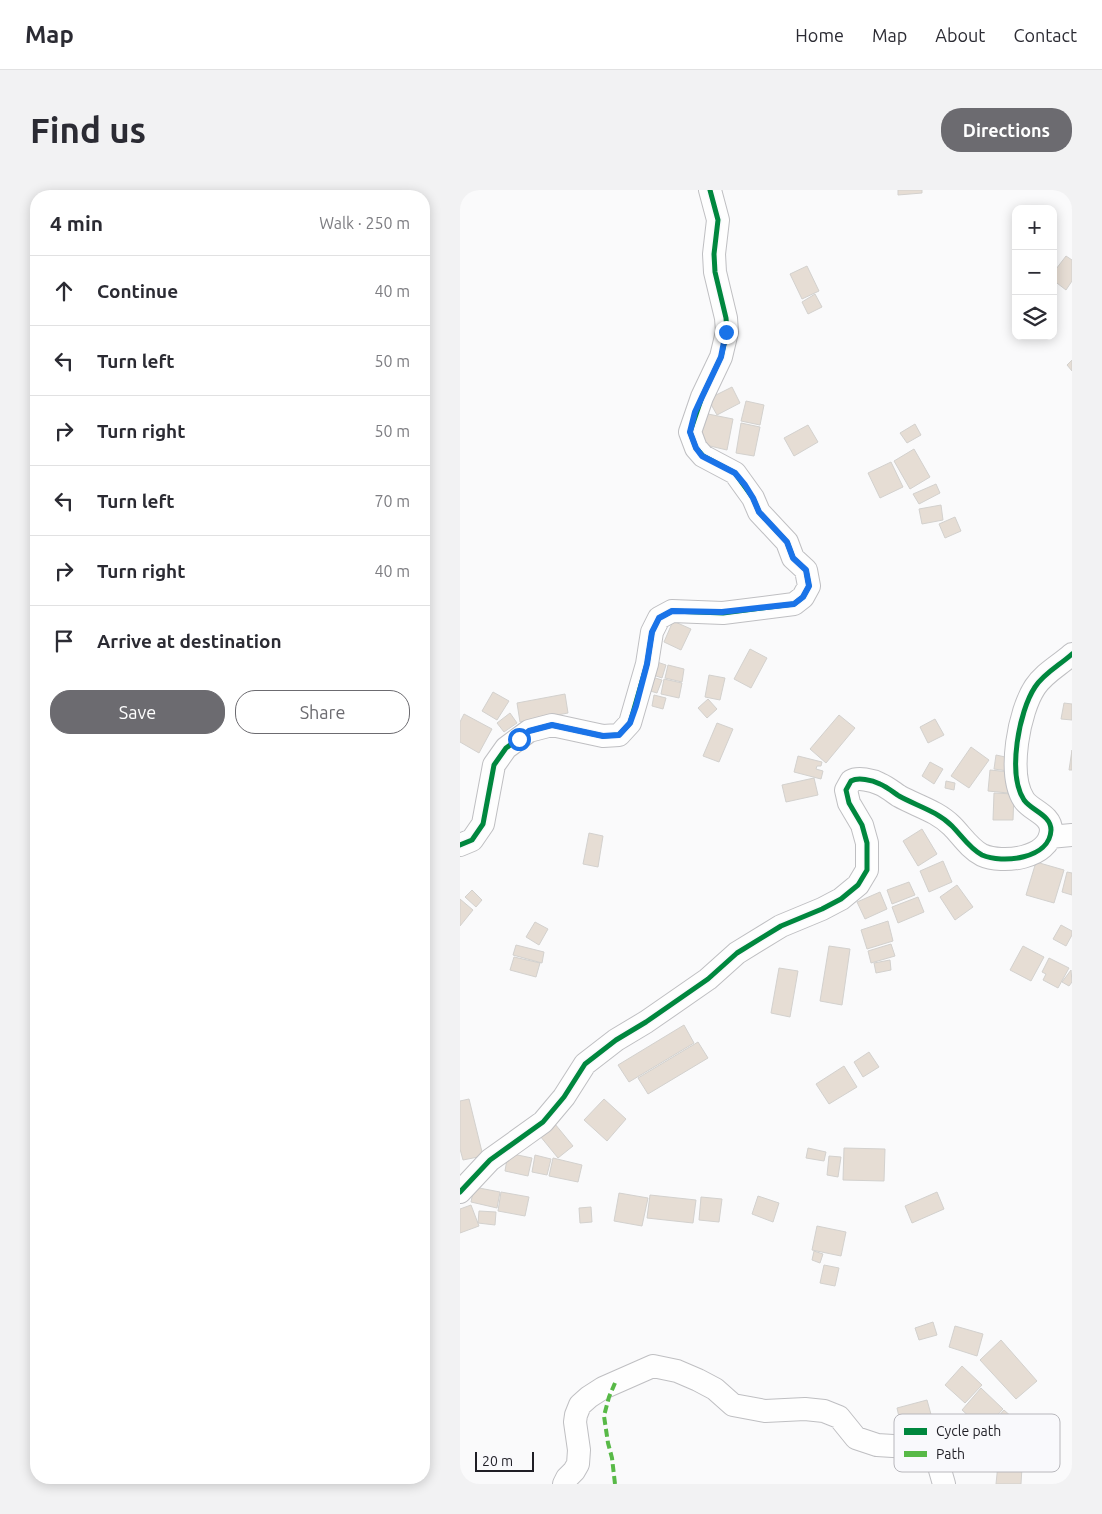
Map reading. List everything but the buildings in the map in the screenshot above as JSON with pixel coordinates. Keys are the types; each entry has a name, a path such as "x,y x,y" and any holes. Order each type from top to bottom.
{"street":[{"path":"460,845 472,840 483,824 494,765 506,748 529,731 552,725 603,736 619,735 630,723 647,664 652,632 659,618 672,611 722,612 794,604 803,597 809,586 806,570 793,558 787,542 759,512 745,485 735,473 702,456 696,448 690,432 695,412 721,357 726,332 726,318 715,272 714,254 718,220 710,190"},
{"path":"460,1192 490,1160 543,1122 564,1097 585,1064 616,1040 702,984 737,953 781,926 822,909 841,898 858,884 867,870 867,843 862,825 848,803 846,790 851,781 855,779 879,783 900,796 937,814 951,825 970,846 981,854 992,858 1004,860 1017,859 1030,855 1061,836 1051,828 1049,822 1024,800 1016,770 1016,749 1025,706 1035,686 1047,673 1072,654"},
{"path":"564,1484 578,1464 579,1450 575,1422 580,1405 604,1388 653,1366 677,1371 698,1380 715,1389 733,1405 765,1411 805,1409 824,1411 839,1417 856,1438 877,1445 894,1446"}],"marked path":[{"path":"615,1383 604,1416 615,1484"}],"cycle path":[{"path":"460,845 472,840 483,824 494,765 506,748 529,731 552,725 603,736 619,735 630,723 647,664 652,632 659,618 672,611 723,613 794,604 803,597 809,586 806,570 793,558 787,542 759,512 753,498 735,473 703,456 696,448 690,432 702,397 721,357 727,332 726,318 715,272 714,254 718,220 710,190"},
{"path":"460,1192 490,1160 543,1122 564,1097 585,1064 616,1040 646,1022 708,979 737,953 781,926 841,899 858,885 867,870 867,843 862,825 849,803 846,790 851,781 861,779 877,783 933,813 952,826 970,846 982,855 991,858 1012,859 1024,857 1043,847 1049,840 1050,825 1045,817 1027,804 1019,789 1016,775 1017,743 1024,711 1035,687 1047,673 1072,654"}],"route":[{"path":"519,739 529,731 552,725 603,736 619,735 630,723 636,706 647,664 652,632 659,618 672,611 722,612 794,604 803,597 809,586 806,570 793,558 787,542 759,512 745,485 735,473 702,456 696,448 690,432 695,412 721,357 726,332"}]}
